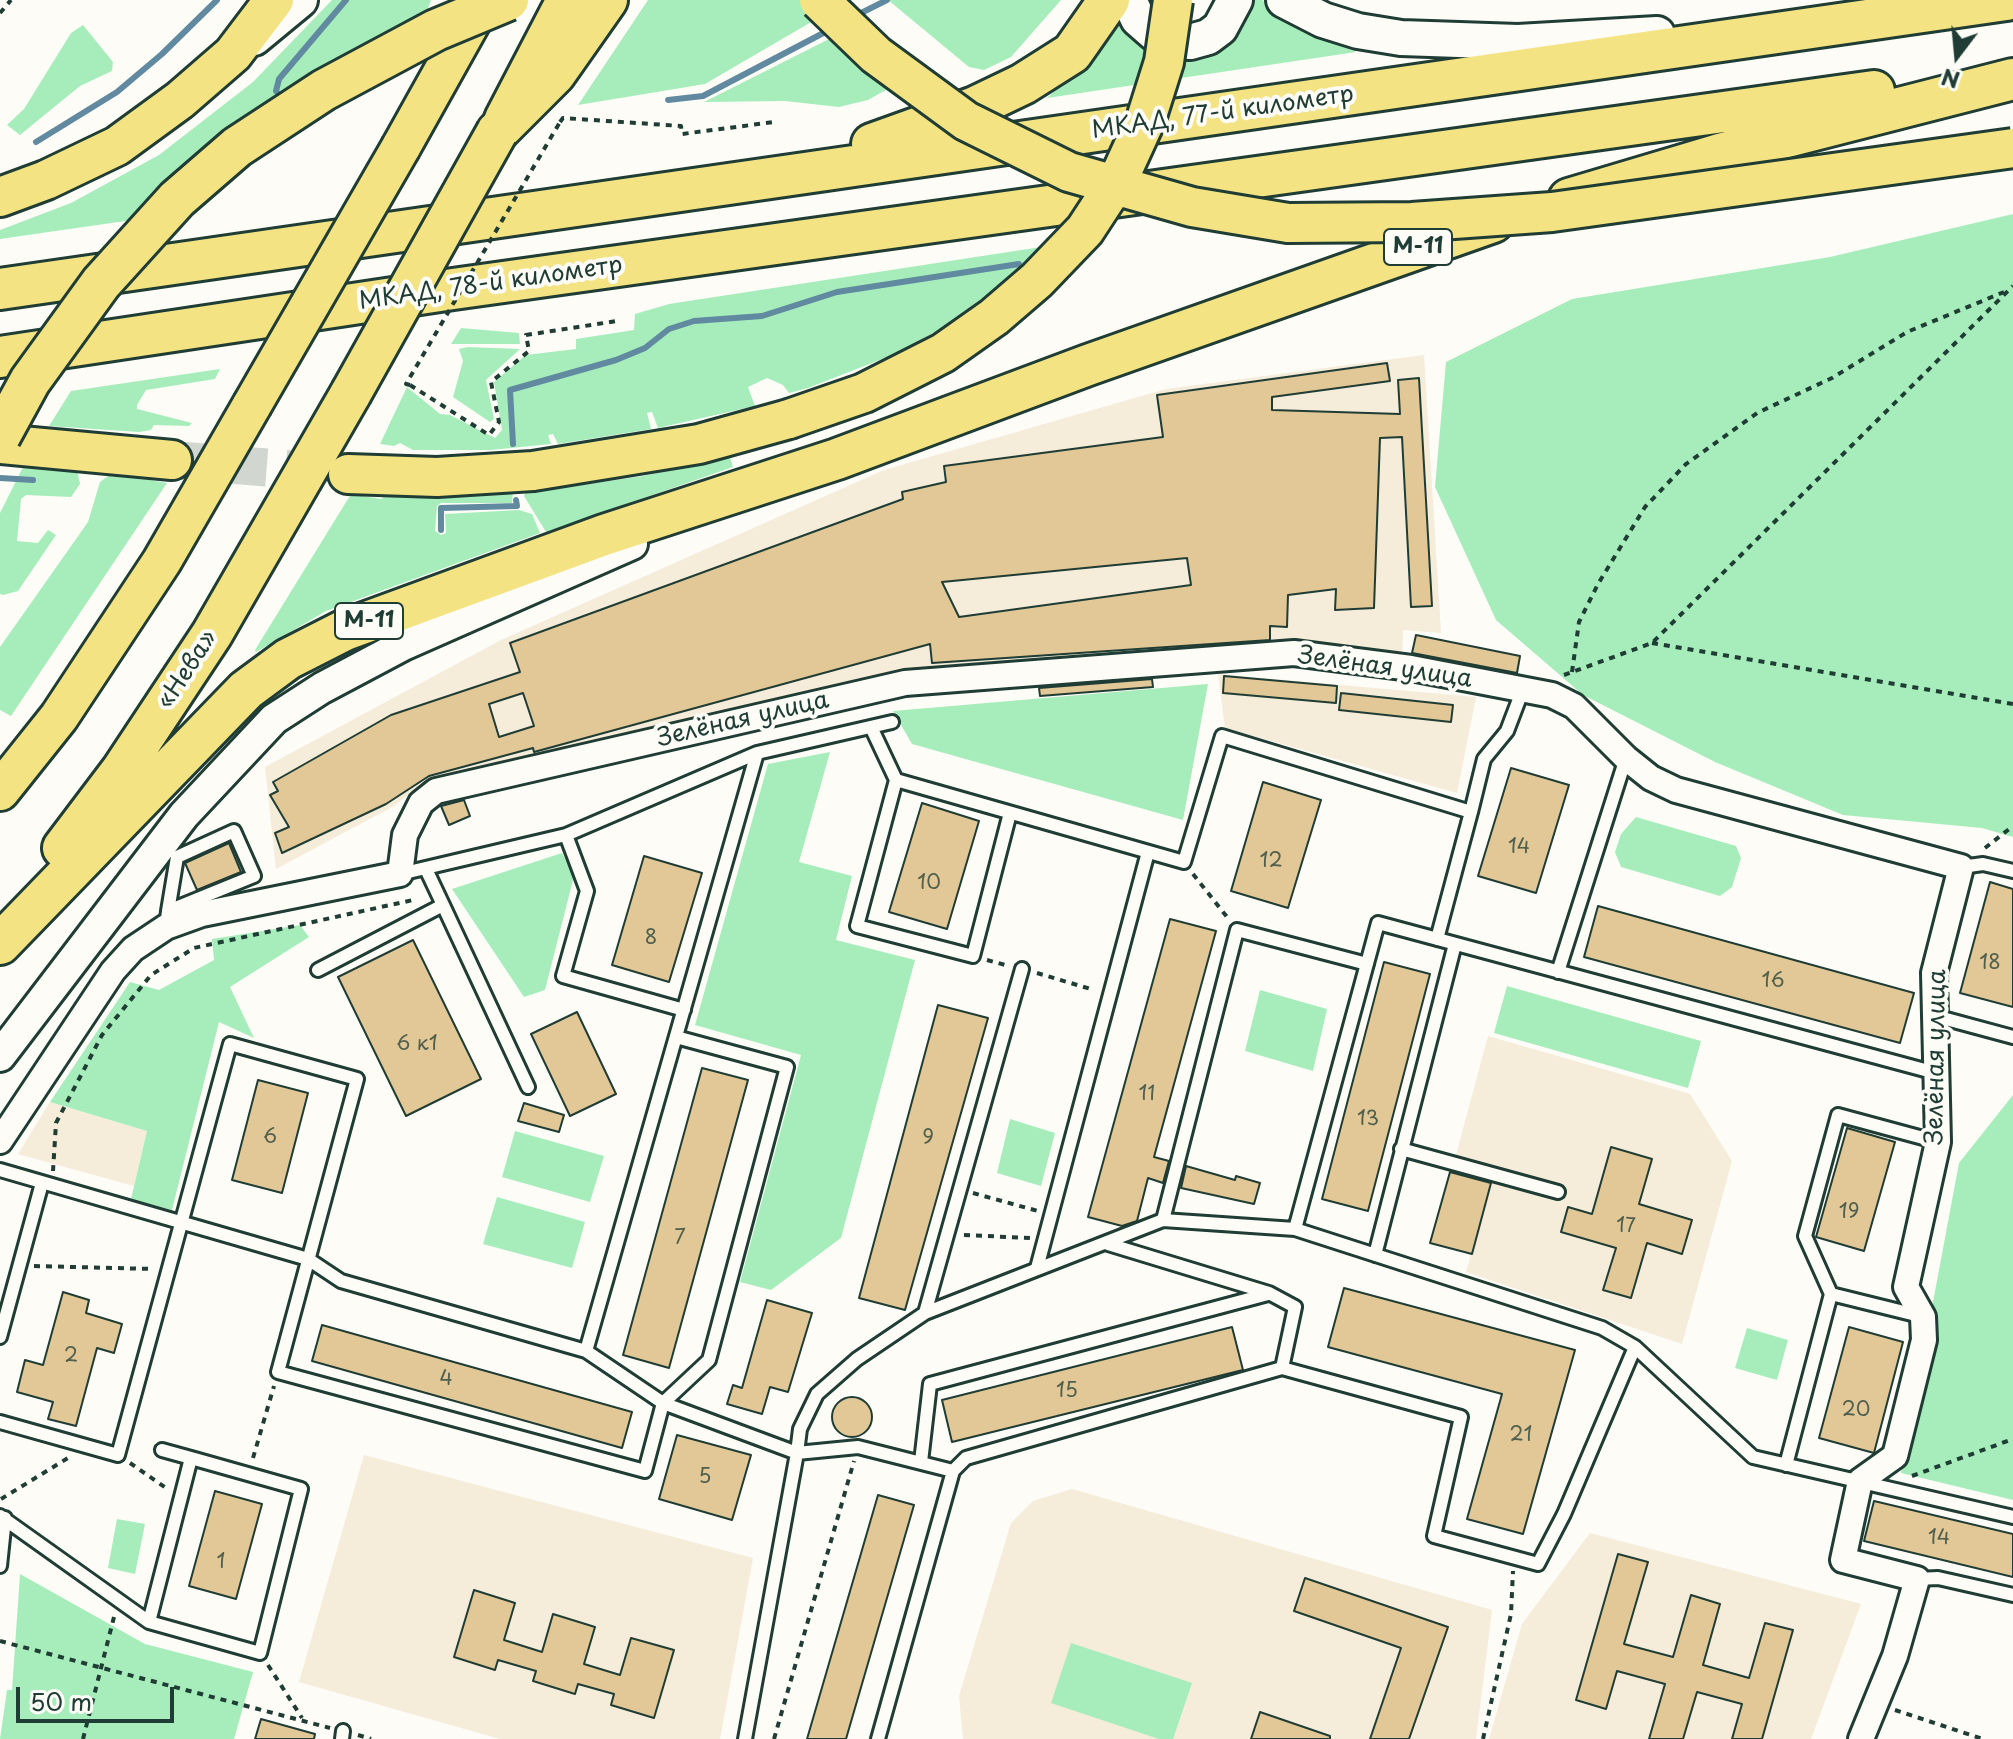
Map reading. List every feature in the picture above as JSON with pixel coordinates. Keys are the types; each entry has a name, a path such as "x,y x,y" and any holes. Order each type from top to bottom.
{"highway":[{"path":"0,436 30,381 101,283 177,199 237,147 324,90 436,30 508,0"},
{"name":"«Нева»","path":"0,931 122,770 212,634 497,132 555,74 607,0"},
{"path":"725,185 904,135 1023,84 1072,53 1109,0"},
{"name":"МКАД, 77-й километр","path":"0,289 439,223 725,185 2006,0"},
{"name":"МКАД, 78-й километр","path":"0,357 982,215 2013,71"},
{"name":"М-11","path":"0,944 246,690 288,659 345,630 604,535 837,459 1461,232 1720,154 2013,79"}],"main road":[{"path":"233,54 274,0"},
{"path":"0,196 46,180 117,146 180,100 300,0"},
{"path":"401,147 456,0"},
{"path":"0,791 59,717 162,561 483,0"},
{"path":"497,132 566,0"},
{"path":"819,0 876,55 966,121 1069,172 1192,207 1288,223 1412,222 1552,212 2013,148"},
{"path":"1129,0 1138,19 1154,33 1173,41 1190,42 1208,37 1220,28 1235,0"},
{"path":"348,474 437,477 533,471 619,460 699,444 789,419 864,393 943,353 1026,290 1085,230 1119,178 1146,119 1164,62 1173,0"},
{"path":"1284,0 1323,20 1358,31 1401,38 1518,42 1849,23"},
{"path":"0,444 172,460"}],"street":[{"name":"М-11","path":"0,1056 184,815 274,719 322,688 456,621 837,459"},
{"name":"Зелёная улица","path":"400,874 405,835 421,803 436,791 905,683 1294,653 1411,668 1552,695 1574,706 1626,758 1651,778 1676,790 1961,867 1934,973 1938,1142 1906,1287 1923,1317 1924,1340 1895,1456 1872,1484"},
{"path":"0,1141 113,971 167,919 400,874"},
{"path":"1861,1739 1908,1619 1917,1579 1843,1560 1872,1484"}],"lane":[{"path":"1437,939 1484,759 1507,731 1523,689"},
{"path":"400,874 566,835 757,753 892,722"},
{"path":"871,727 896,780 857,926 973,956 1010,813"},
{"path":"896,780 1184,862 1222,736 1471,812"},
{"path":"586,1351 757,753"},
{"path":"1558,972 1626,758"},
{"path":"234,831 254,876 167,919 177,857 234,831"},
{"path":"566,835 587,891 563,976 684,1010"},
{"path":"1037,1268 1148,852"},
{"path":"1961,867 1983,864 2013,871"},
{"path":"426,869 528,1087"},
{"path":"318,970 441,900"},
{"path":"1295,1229 1378,923 1936,1073"},
{"path":"1163,1220 1237,930 1367,964"},
{"path":"1375,1255 1455,944"},
{"path":"925,1313 1022,969"},
{"path":"1935,1016 2013,1037"},
{"path":"0,1422 118,1455 230,1044 357,1079 278,1372 645,1471 663,1403 709,1360 787,1067 676,1037"},
{"path":"1786,1465 1831,1294 1805,1236 1838,1115 1938,1142"},
{"path":"1401,1149 1558,1192"},
{"path":"0,1170 181,1225 308,1259 341,1281 586,1351 663,1403 797,1453 858,1447 953,1471"},
{"path":"0,1337 47,1184"},
{"path":"745,1739 800,1429 817,1394 869,1350 925,1313 1163,1220 1295,1229 1602,1328 1635,1347 1753,1457 2013,1517"},
{"path":"1108,1244 1269,1293 1295,1307 1282,1368"},
{"path":"921,1462 930,1384 1269,1293"},
{"path":"1831,1294 1923,1317"},
{"path":"878,1739 953,1471 966,1458 1282,1368 1461,1417 1434,1536 1538,1564 1564,1514 1635,1347"},
{"path":"2,1517 149,1622 260,1653 301,1489 162,1450"},
{"path":"149,1622 191,1458"},
{"path":"0,1566 2,1517"},
{"path":"1917,1579 1938,1578 2013,1595"}],"path":[{"path":"0,13 11,0"},
{"path":"617,321 526,335 529,351 491,382 499,422 489,435 406,384 563,118 681,126 682,134 774,122"},
{"path":"1523,689 1652,643 2011,288"},
{"path":"1572,672 1579,622 1598,584 1645,507 1686,464 1757,413 1832,378 1907,332 2011,288"},
{"path":"1652,643 2013,704"},
{"path":"1184,862 1237,930"},
{"path":"47,1184 56,1123 102,1035 151,975 194,948 441,900"},
{"path":"973,956 1110,995"},
{"path":"960,1190 1051,1215"},
{"path":"947,1235 1014,1234 1045,1241"},
{"path":"20,1266 169,1269"},
{"path":"249,1474 278,1372"},
{"path":"1872,1484 2013,1439"},
{"path":"0,1500 88,1446"},
{"path":"774,1739 858,1447"},
{"path":"118,1455 181,1498"},
{"path":"1483,1739 1511,1614 1514,1557"},
{"path":"83,1739 118,1600"},
{"path":"0,1641 303,1720 342,1735 371,1739"},
{"path":"260,1653 303,1720"},
{"path":"1876,1703 1983,1739"}],"shaded area":[{"path":"1424,355 1441,633 1403,630 1402,657 1276,649 910,670 424,783 394,806 276,869 265,767 501,640 884,470 1166,389"},
{"path":"1218,674 1476,697 1457,793 1225,728"},
{"path":"1488,1036 1690,1094 1732,1161 1682,1344 1466,1272 1496,1166 1456,1155"},
{"path":"50,1102 147,1131 134,1186 18,1154"},
{"path":"364,1455 753,1558 720,1739 500,1739 299,1682"},
{"path":"1072,1489 1492,1610 1476,1739 963,1739 959,1696 1011,1523 1033,1501"},
{"path":"1590,1533 1861,1604 1811,1739 1489,1739 1522,1624"}],"green space":[{"path":"332,0 431,0 427,11 353,53 146,218 0,239 0,230 71,203 159,155 253,82"},
{"path":"648,0 809,0 825,14 705,84 578,105"},
{"path":"888,0 1061,0 1011,57 984,70 969,67"},
{"path":"1253,0 1262,0 1312,34 1356,52 1047,98 1106,42 1120,17 1210,54 1229,43 1243,28"},
{"path":"83,25 113,62 112,71 80,86 20,135 7,125 24,109 71,33"},
{"path":"841,33 900,82 868,100 839,107 785,101 704,102"},
{"path":"2013,214 2013,837 1982,828 1843,815 1715,762 1583,695 1496,620 1435,487 1446,362 1572,299 1830,257"},
{"path":"1041,247 1018,272 942,328 895,354 808,388 789,393 783,385 767,378 748,387 755,406 658,428 652,412 647,413 651,429 558,444 553,434 548,435 551,444 491,450 413,450 400,443 394,446 380,444 407,387 440,414 450,415 495,438 502,430 494,382 526,355 576,349 576,339 634,330 635,314 669,304"},
{"path":"461,328 519,333 520,344 451,344"},
{"path":"459,349 520,349 486,380 494,419 490,422 453,397 463,361"},
{"path":"220,369 215,379 146,390 137,405 137,409 192,423 189,426 154,425 151,430 139,432 49,426 71,391"},
{"path":"730,457 733,467 546,532 524,496 525,493 643,476"},
{"path":"24,465 77,470 80,484 71,497 26,495 21,499 17,541 38,543 48,530 56,535 18,591 3,595 0,594 0,513"},
{"path":"112,473 167,483 11,716 0,710 0,647 88,522 100,482"},
{"path":"513,492 512,503 441,503 437,506 435,531 441,535 446,533 445,514 519,510 532,514 540,533 326,611 256,652 351,494 381,499 386,495"},
{"path":"1208,684 1183,820 912,744 893,711"},
{"path":"830,752 799,862 852,876 836,940 915,960 841,1238 771,1290 740,1282 801,1055 695,1025 768,764"},
{"path":"1636,817 1736,846 1741,858 1732,887 1720,896 1621,867 1615,852 1621,834"},
{"path":"562,853 574,876 545,990 524,997 452,889"},
{"path":"300,925 309,937 230,987 254,1038 219,1022 172,1210 131,1199 147,1131 50,1102 130,982 159,990 214,960 212,939"},
{"path":"1507,986 1701,1041 1688,1088 1494,1033"},
{"path":"1260,990 1327,1009 1313,1071 1245,1051"},
{"path":"2013,1095 2013,1500 1901,1473 1959,1163"},
{"path":"1010,1119 1055,1133 1041,1186 997,1173"},
{"path":"515,1131 604,1156 590,1202 502,1177"},
{"path":"497,1197 585,1222 572,1268 483,1244"},
{"path":"1747,1328 1788,1340 1777,1380 1735,1368"},
{"path":"117,1519 145,1524 135,1574 108,1568"},
{"path":"20,1574 145,1644 253,1672 234,1739 0,1739 7,1690 12,1690"},
{"path":"1071,1643 1192,1683 1173,1739 1159,1739 1051,1703"}],"building":[{"path":"1387,363 1390,381 1272,397 1272,410 1400,414 1398,380 1419,378 1432,606 1411,607 1402,437 1380,438 1374,608 1335,610 1336,589 1288,595 1287,627 1270,626 1270,640 932,663 930,644 534,752 533,748 429,776 386,804 282,853 275,833 289,827 270,795 278,791 273,782 391,715 520,672 510,643 903,499 902,492 946,482 944,466 1163,437 1157,395","holes":["1187,558 1191,585 959,617 942,582","523,693 534,726 499,737 489,704"]},
{"path":"1416,635 1520,656 1517,673 1412,653"},
{"path":"1224,676 1337,686 1336,703 1223,693"},
{"path":"1152,679 1153,687 1040,696 1039,688"},
{"path":"1341,693 1453,705 1451,722 1339,710"},
{"path":"1511,768 1569,785 1536,893 1478,876"},
{"path":"1263,782 1321,800 1288,908 1231,891"},
{"path":"464,800 470,816 449,825 441,806"},
{"path":"922,803 979,821 947,929 889,912"},
{"path":"229,843 241,872 197,890 185,863"},
{"path":"644,856 702,873 669,982 612,965"},
{"path":"1990,882 2013,889 2013,1007 1960,993"},
{"path":"1598,906 1914,993 1900,1043 1584,957"},
{"path":"1170,919 1216,931 1154,1157 1169,1161 1163,1183 1148,1178 1137,1221 1122,1226 1088,1217"},
{"path":"413,940 481,1079 406,1116 338,977"},
{"path":"1384,962 1430,974 1368,1211 1322,1199"},
{"path":"938,1005 988,1018 905,1310 859,1298"},
{"path":"577,1012 616,1094 570,1116 531,1034"},
{"path":"702,1068 748,1080 669,1368 623,1355"},
{"path":"258,1080 308,1093 282,1193 232,1180"},
{"path":"524,1103 564,1115 559,1132 518,1121"},
{"path":"1847,1128 1895,1142 1864,1251 1816,1237"},
{"path":"1611,1147 1652,1159 1639,1204 1692,1220 1682,1254 1647,1243 1631,1298 1603,1290 1616,1248 1561,1232 1568,1207 1592,1214"},
{"path":"1186,1166 1235,1180 1236,1176 1260,1183 1254,1204 1181,1188"},
{"path":"1450,1172 1491,1183 1472,1254 1430,1243"},
{"path":"1344,1288 1575,1350 1523,1534 1467,1519 1502,1394 1328,1347"},
{"path":"63,1292 89,1300 86,1313 122,1324 114,1353 97,1348 76,1426 48,1419 53,1402 17,1392 25,1360 43,1365"},
{"path":"767,1300 812,1313 788,1392 770,1387 762,1414 727,1404 733,1385 742,1388"},
{"path":"322,1325 632,1412 622,1448 312,1361"},
{"path":"1232,1327 1243,1370 952,1442 942,1400"},
{"path":"1849,1327 1903,1342 1874,1453 1819,1438"},
{"path":"852,1397 866,1403 872,1417 866,1431 852,1437 838,1431 832,1417 838,1403"},
{"path":"677,1435 751,1455 732,1520 659,1499"},
{"path":"215,1491 262,1504 236,1599 189,1586"},
{"path":"878,1495 914,1505 846,1739 807,1739"},
{"path":"1874,1501 2013,1534 2013,1577 1864,1541"},
{"path":"1618,1554 1648,1562 1624,1644 1673,1657 1691,1595 1720,1604 1703,1665 1749,1678 1765,1623 1793,1630 1762,1739 1732,1739 1742,1704 1697,1692 1683,1739 1649,1739 1665,1684 1617,1671 1606,1709 1576,1700"},
{"path":"1305,1578 1448,1627 1409,1739 1370,1739 1401,1648 1294,1611"},
{"path":"474,1590 515,1603 504,1640 542,1652 553,1614 595,1627 584,1664 620,1675 631,1638 674,1650 654,1718 611,1705 614,1694 578,1684 575,1694 533,1681 536,1671 498,1660 495,1670 454,1657"},
{"path":"1260,1712 1330,1736 1330,1739 1251,1739"},
{"path":"261,1719 315,1734 314,1739 255,1739"}],"waterway":[{"path":"36,142 117,92 162,54 217,0"},
{"path":"284,101 276,91 279,79 346,0"},
{"path":"855,16 887,0"},
{"path":"668,100 703,96 831,29"},
{"path":"513,444 510,390 616,360 645,348 669,329 694,321 762,316 837,292 1019,264"},
{"path":"0,478 33,480"},
{"path":"441,530 441,508 517,506 516,500"}],"tunnel":[{"path":"172,460 337,473"}]}
